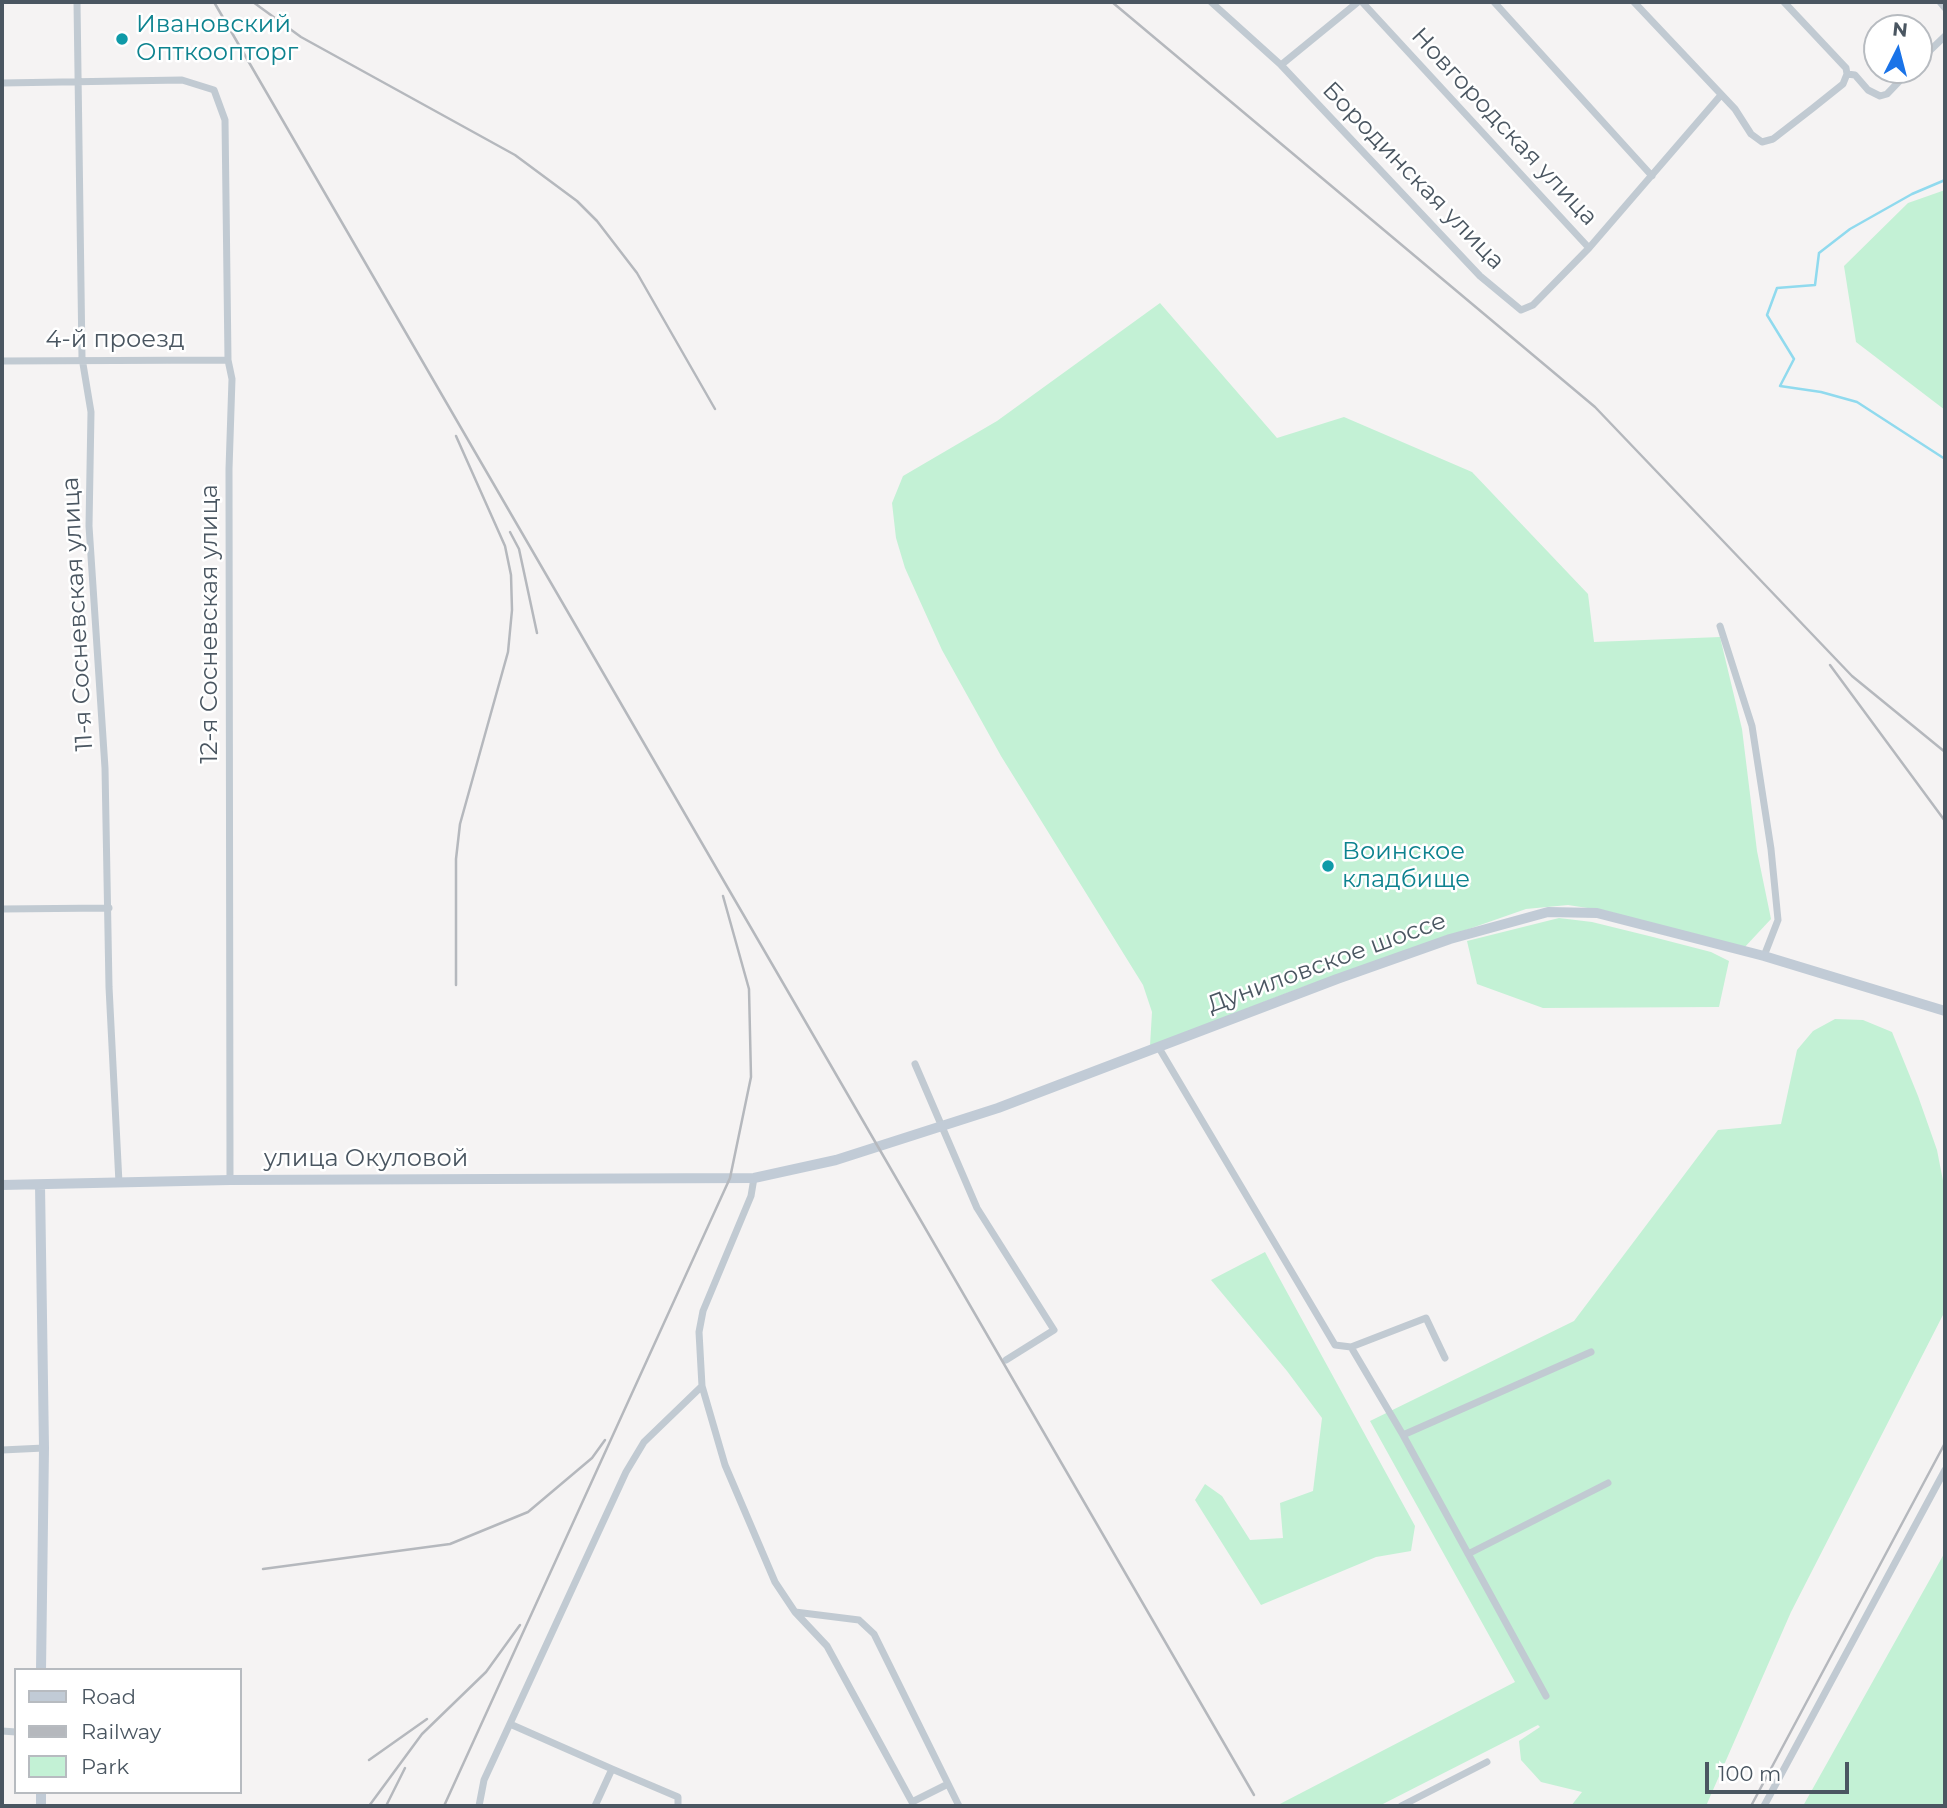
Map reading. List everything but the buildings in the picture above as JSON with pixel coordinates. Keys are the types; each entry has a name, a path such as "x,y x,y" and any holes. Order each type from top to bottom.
{"street":[{"name":"11-я Сосневская улица","path":"77,2 82,358 91,412 89,526 105,768 119,1182"},
{"name":"Бородинская улица","path":"1211,2 1281,65 1480,276 1521,310 1533,305 1590,247"},
{"path":"1281,65 1360,2"},
{"name":"Новгородская улица","path":"1360,2 1590,247"},
{"path":"1494,2 1652,176"},
{"path":"1634,2 1721,95 1751,134 1767,142 1843,84 1847,74 1846,68 1784,2"},
{"path":"1940,2 1945,8"},
{"path":"1847,74 1855,75 1868,90 1880,96 1887,94 1897,84"},
{"name":"12-я Сосневская улица","path":"77,81 182,80 196,83 214,90 225,120 228,360 232,379 229,469 230,1180"},
{"path":"2,83 77,81"},
{"path":"1590,247 1721,95"},
{"name":"4-й проезд","path":"2,361 82,358 228,360"},
{"path":"1720,626 1752,726 1771,849 1778,920 1764,956"},
{"path":"2,909 109,908"},
{"name":"Дуниловское шоссе","path":"730,1178 754,1178 836,1160 944,1126 1425,948 1548,912 1597,913 1764,956 1945,1012"},
{"path":"1159,1048 1335,1345 1351,1347 1426,1318 1445,1358"},
{"path":"915,1064 944,1126 977,1208 1054,1329 1006,1360"},
{"name":"улица Окуловой","path":"2,1185 230,1180 730,1178"},
{"path":"754,1178 751,1196 704,1311 699,1332 702,1386 725,1465 775,1582 796,1612 827,1646 913,1804 948,1784"},
{"path":"40,1185 44,1448 41,1668"},
{"path":"1351,1347 1403,1435 1546,1696"},
{"path":"1403,1435 1591,1352"},
{"path":"479,1806 484,1780 626,1472 644,1442 702,1386"},
{"path":"2,1450 44,1448"},
{"path":"1764,1806 1945,1470"},
{"path":"1468,1554 1608,1483"},
{"path":"796,1612 859,1619 874,1634 959,1806"},
{"path":"510,1724 678,1797 678,1806"},
{"path":"1401,1806 1487,1762"},
{"path":"595,1806 612,1769"}],"green space":[{"path":"1945,190 1945,410 1856,342 1844,266 1908,203"},
{"path":"1160,303 1277,438 1344,417 1472,472 1588,594 1594,642 1720,637 1742,729 1757,851 1771,919 1743,949 1607,911 1568,905 1526,909 1300,988 1150,1046 1152,1012 1143,985 1001,756 942,650 905,568 896,538 892,503 903,476 997,421"},
{"path":"1559,918 1592,922 1653,937 1711,952 1729,961 1719,1007 1543,1008 1477,984 1467,941"},
{"path":"1835,1019 1863,1020 1892,1032 1918,1096 1937,1150 1945,1191 1944,1313 1791,1612 1706,1806 1571,1806 1582,1792 1541,1782 1521,1760 1519,1741 1540,1727 1538,1725 1379,1806 1276,1806 1515,1682 1370,1421 1574,1321 1718,1130 1781,1124 1797,1050 1813,1031"},
{"path":"1265,1252 1415,1526 1411,1551 1376,1557 1261,1605 1195,1500 1205,1484 1222,1496 1250,1540 1283,1538 1280,1503 1313,1491 1322,1418 1287,1371 1211,1280"},
{"path":"1945,1552 1945,1806 1803,1806 1929,1581"}],"waterway":[{"path":"1945,180 1912,194 1850,229 1819,253 1815,285 1777,288 1767,315 1794,359 1780,386 1821,392 1857,402 1945,459"}],"railway":[{"path":"214,2 1254,1795"},
{"path":"253,2 301,37 515,155 577,201 597,221 637,273 715,409"},
{"path":"1112,2 1595,407 1852,676 1945,752"},
{"path":"456,436 505,546 511,575 512,610 508,652 460,824 456,859 456,985"},
{"path":"510,532 519,549 537,633"},
{"path":"1830,665 1945,821"},
{"path":"444,1806 730,1178 751,1077 749,989 723,896"},
{"path":"263,1569 450,1544 528,1512 592,1458 605,1440"},
{"path":"1751,1806 1945,1443"},
{"path":"369,1806 422,1734 486,1672 520,1625"},
{"path":"369,1760 427,1719"},
{"path":"386,1806 405,1768"}],"place":[{"name":"Ивановский Опткоопторг","path":"122,39"},
{"name":"Воинское кладбище","path":"1328,866"}]}
